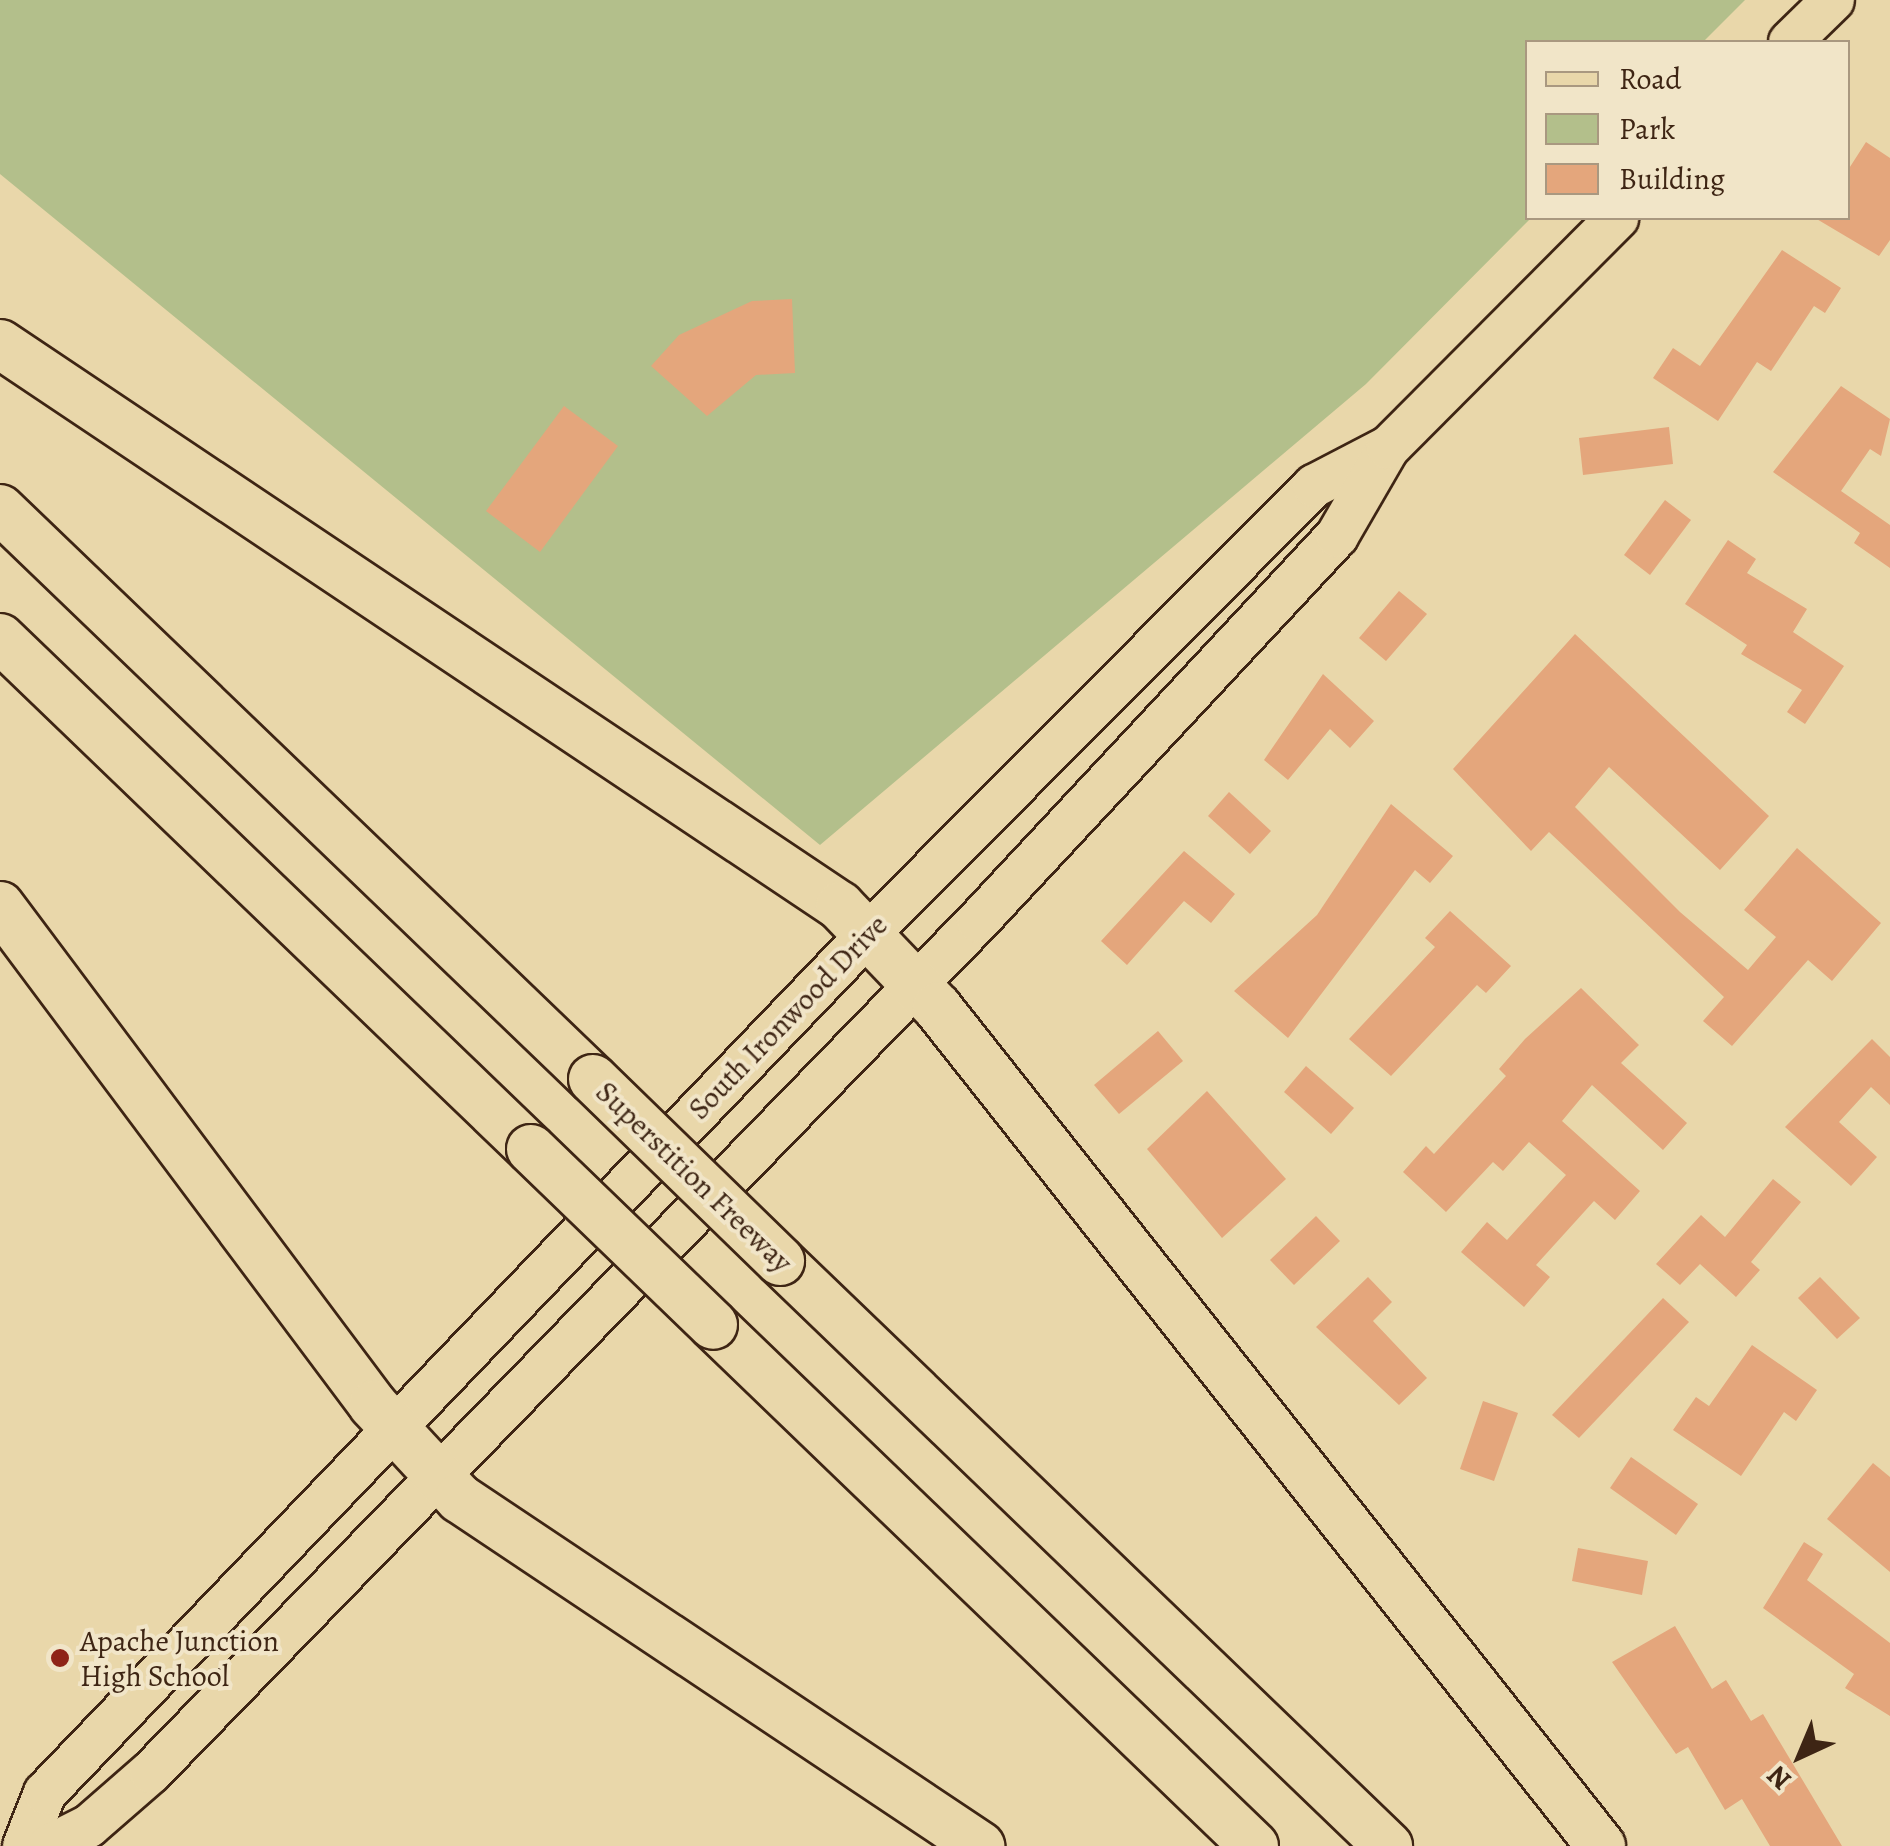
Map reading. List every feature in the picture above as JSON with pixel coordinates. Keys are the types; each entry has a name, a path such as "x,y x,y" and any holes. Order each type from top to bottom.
{"highway":[{"path":"0,344 840,906 915,980 1601,1846"},
{"name":"Superstition Freeway","path":"0,509 1388,1846"},
{"path":"0,638 1254,1846"},
{"path":"0,906 390,1425 438,1476 980,1846"}],"main road":[{"path":"1792,40 1832,0"},
{"name":"South Ironwood Drive","path":"49,1846 89,1826 151,1772 1264,620 1336,536 1388,448 1615,220"},
{"name":"South Ironwood Drive","path":"24,1846 45,1793 390,1425 868,934 1314,486 1388,448"}],"green space":[{"path":"0,0 1745,0 1705,40 1525,40 1525,220 1529,220 1366,384 820,845 0,174"}],"building":[{"path":"1866,142 1890,158 1890,240 1879,256 1818,220 1850,220 1850,167"},
{"path":"1782,250 1841,288 1825,313 1814,306 1771,371 1757,362 1718,421 1653,378 1673,348 1700,366"},
{"path":"792,299 795,373 756,375 707,416 651,366 679,335 752,301"},
{"path":"1841,386 1890,419 1881,456 1870,449 1841,491 1890,525 1890,568 1854,543 1860,533 1773,472"},
{"path":"564,406 618,446 540,552 486,511"},
{"path":"1669,427 1673,464 1583,475 1579,438"},
{"path":"1665,500 1691,520 1650,575 1624,555"},
{"path":"1728,540 1756,559 1747,573 1807,609 1793,632 1844,666 1805,724 1787,712 1802,690 1741,654 1747,645 1685,604"},
{"path":"1399,591 1427,614 1386,661 1359,638"},
{"path":"1575,634 1769,816 1720,870 1609,767 1575,807 1680,912 1748,970 1776,937 1744,910 1797,848 1881,923 1832,981 1808,960 1732,1046 1703,1021 1724,997 1549,832 1531,851 1453,769"},
{"path":"1323,674 1374,721 1350,748 1330,729 1288,780 1264,760"},
{"path":"1229,792 1271,831 1250,854 1208,816"},
{"path":"1391,804 1453,856 1430,883 1415,870 1288,1038 1234,991 1317,915"},
{"path":"1184,851 1235,894 1211,923 1184,901 1127,965 1101,941"},
{"path":"1450,911 1511,966 1486,993 1477,985 1391,1076 1349,1039 1435,947 1425,938"},
{"path":"1581,988 1639,1045 1621,1063 1687,1123 1663,1150 1592,1085 1562,1121 1640,1191 1615,1220 1594,1201 1536,1265 1550,1277 1524,1307 1461,1252 1487,1222 1507,1240 1566,1175 1529,1142 1503,1171 1493,1162 1446,1212 1403,1172 1426,1146 1434,1154 1506,1076 1499,1069 1525,1039"},
{"path":"1158,1031 1183,1061 1119,1114 1094,1085"},
{"path":"1872,1039 1890,1057 1890,1105 1871,1087 1839,1122 1877,1157 1851,1186 1785,1127"},
{"path":"1306,1066 1354,1108 1331,1134 1284,1092"},
{"path":"1207,1091 1286,1179 1222,1238 1147,1149"},
{"path":"1773,1179 1801,1202 1751,1262 1760,1270 1736,1297 1700,1264 1680,1285 1656,1264 1701,1215 1725,1237"},
{"path":"1316,1216 1340,1241 1294,1285 1270,1260"},
{"path":"1368,1277 1392,1302 1373,1321 1427,1378 1399,1405 1316,1327"},
{"path":"1820,1277 1860,1318 1837,1339 1798,1298"},
{"path":"1663,1298 1689,1322 1579,1438 1552,1415"},
{"path":"1752,1345 1817,1390 1796,1421 1784,1412 1741,1476 1673,1430 1696,1397 1709,1406"},
{"path":"1483,1401 1518,1413 1494,1481 1460,1469"},
{"path":"1631,1457 1698,1504 1676,1535 1610,1488"},
{"path":"1873,1463 1890,1477 1890,1572 1827,1519"},
{"path":"1804,1542 1823,1554 1807,1580 1890,1643 1890,1716 1845,1688 1854,1674 1763,1608"},
{"path":"1578,1548 1648,1561 1642,1595 1572,1581"},
{"path":"1675,1626 1712,1689 1726,1680 1751,1721 1763,1714 1842,1846 1770,1846 1742,1799 1725,1810 1688,1747 1676,1754 1612,1662"}],"place":[{"name":"Apache Junction High School","path":"60,1658"}]}
